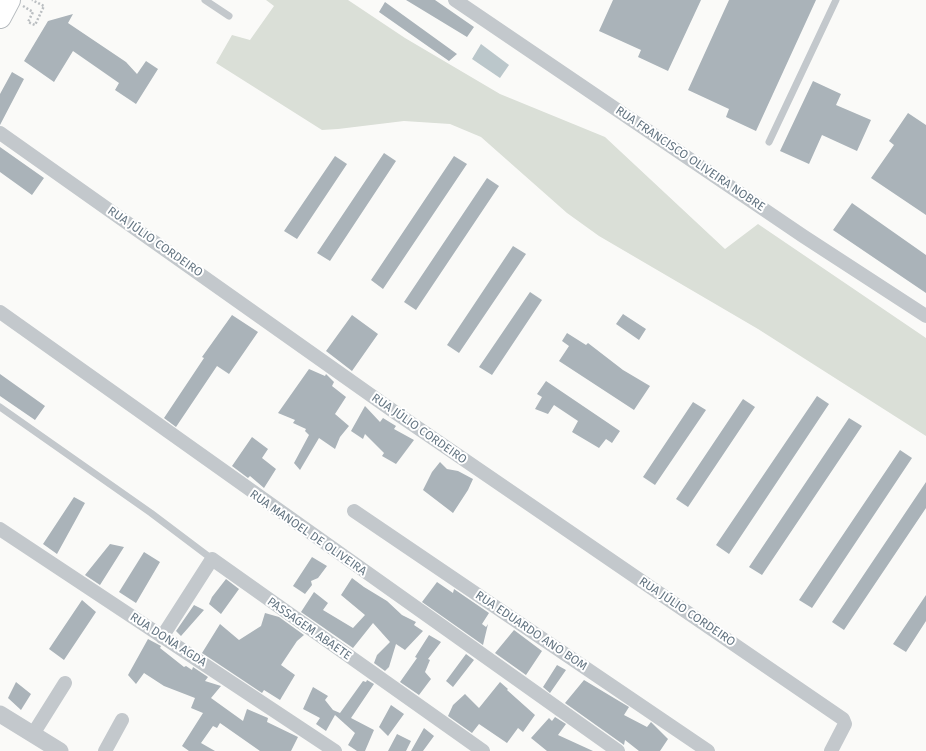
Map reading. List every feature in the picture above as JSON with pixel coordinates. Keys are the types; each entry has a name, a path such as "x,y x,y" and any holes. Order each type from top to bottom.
{"highway":[{"path":"0,17 13,1"}],"street":[{"name":"RUA FRANCISCO OLIVEIRA NOBRE","path":"455,0 803,236 926,316"},
{"name":"RUA JÚLIO CORDEIRO","path":"0,133 396,413 844,719 845,724 832,751"},
{"name":"RUA MANOEL DE OLIVEIRA","path":"0,312 618,751"},
{"name":"RUA EDUARDO ANO BOM","path":"354,511 708,751"},
{"name":"RUA DONA AGDA","path":"0,529 335,751"},
{"path":"162,637 212,559"},
{"name":"PASSAGEM ABAETE","path":"212,559 483,751"},
{"path":"34,734 65,683"},
{"path":"0,714 60,751"},
{"path":"105,751 122,720"}],"lane":[{"path":"205,0 228,16"},
{"path":"769,142 836,0"},
{"path":"0,407 151,513 212,559"}],"path":[{"path":"13,1 34,12 28,22 35,25 44,6 32,0"}],"shaded area":[{"path":"266,0 348,0 405,38 500,94 605,137 725,249 758,224 926,338 926,436 758,329 599,236 567,213 481,137 450,124 404,121 322,130 216,63 232,35 250,40 274,6"},
{"path":"481,44 509,65 500,78 472,59"}],"building":[{"path":"406,0 435,0 474,27 467,37"},
{"path":"613,0 701,0 668,71 638,57 641,50 599,31"},
{"path":"729,0 816,0 756,131 726,117 729,109 688,90"},
{"path":"385,2 457,54 449,61 379,12"},
{"path":"73,14 68,23 126,62 137,74 146,61 158,69 136,104 115,90 119,83 73,51 54,82 24,61 48,21"},
{"path":"12,72 24,79 0,125 0,94"},
{"path":"813,81 841,94 836,105 871,120 857,151 822,135 809,164 780,151"},
{"path":"908,113 926,125 926,215 871,178 894,145 889,141"},
{"path":"0,147 44,178 32,195 0,172"},
{"path":"384,153 396,161 330,261 317,253"},
{"path":"335,156 347,164 297,239 284,231"},
{"path":"454,156 467,164 383,289 371,280"},
{"path":"487,178 499,186 416,310 404,302"},
{"path":"852,203 926,255 926,293 833,230"},
{"path":"513,246 526,254 459,353 447,345"},
{"path":"530,292 542,300 492,375 479,367"},
{"path":"623,314 646,329 639,340 616,324"},
{"path":"232,315 258,332 229,374 217,366 176,427 164,418 204,358 202,357"},
{"path":"352,315 378,334 352,371 326,351"},
{"path":"567,333 586,345 588,343 623,370 650,386 634,410 559,361 569,346 562,341"},
{"path":"309,369 325,376 326,374 334,382 332,386 346,397 335,414 349,426 340,437 335,449 319,438 300,470 294,463 309,435 305,431 306,429 293,423 295,420 278,413"},
{"path":"0,374 45,406 35,420 0,396"},
{"path":"546,381 620,431 612,443 606,439 599,448 572,432 578,421 554,405 548,414 535,409 542,397 537,394"},
{"path":"817,396 829,404 729,554 716,545"},
{"path":"743,399 755,407 688,507 676,499"},
{"path":"693,402 706,410 655,485 643,477"},
{"path":"365,406 380,422 383,418 396,426 394,429 414,440 396,464 382,456 384,453 365,434 363,439 351,431"},
{"path":"849,418 862,426 762,575 749,567"},
{"path":"252,437 268,449 262,458 276,469 264,488 250,476 248,478 232,466"},
{"path":"900,450 912,458 812,608 799,600"},
{"path":"440,462 447,469 458,471 473,479 468,490 453,513 423,490 432,472"},
{"path":"926,482 926,508 844,630 832,622"},
{"path":"74,497 85,503 57,554 43,544"},
{"path":"110,544 124,547 100,585 85,575"},
{"path":"144,552 160,562 136,603 119,592"},
{"path":"312,557 327,566 318,578 311,581 312,585 305,594 293,586"},
{"path":"352,578 387,601 402,615 416,622 414,625 423,631 405,650 396,644 389,667 385,671 374,663 377,655 390,642 373,623 353,648 301,612 314,592 328,603 323,610 353,628 365,615 341,595"},
{"path":"226,579 239,589 221,614 209,604 212,597"},
{"path":"437,582 453,593 454,589 489,613 482,624 486,627 488,624 483,645 422,602"},
{"path":"926,595 926,621 906,652 893,644"},
{"path":"82,600 96,612 64,660 49,649"},
{"path":"194,605 204,610 181,636 176,631"},
{"path":"265,613 279,617 304,635 297,641 281,665 295,675 280,700 264,690 262,693 202,653 220,624 239,640 261,626"},
{"path":"514,630 542,651 526,675 495,653"},
{"path":"429,635 441,642 428,659 430,660 425,672 431,679 419,695 400,682 417,658 415,657"},
{"path":"148,639 161,646 160,648 184,667 186,666 192,670 193,667 208,677 205,681 221,686 211,698 243,721 247,709 268,718 267,722 298,737 291,751 260,751 220,723 217,728 213,726 201,743 215,751 189,751 182,746 203,713 191,708 195,698 164,686 144,673 136,684 128,675"},
{"path":"466,654 474,660 453,687 446,681"},
{"path":"557,665 566,670 550,693 543,687"},
{"path":"367,680 374,684 351,718 374,730 365,751 357,751 348,745 355,733 335,715 326,731 316,724 320,718 303,709 313,687 328,696 325,700 333,710 340,713 363,681 366,682"},
{"path":"584,680 629,707 624,715 647,727 651,722 668,739 660,751 639,751 625,740 624,745 565,703"},
{"path":"16,682 31,694 21,710 8,698"},
{"path":"500,682 535,715 523,732 518,728 507,743 479,724 472,733 448,716 453,705 465,694 479,708"},
{"path":"391,705 404,714 388,736 379,727"},
{"path":"555,717 566,724 558,735 593,751 547,751 531,738 549,718 552,721"},
{"path":"424,728 434,736 423,751 411,751"},
{"path":"397,734 411,741 406,751 388,751"}]}
